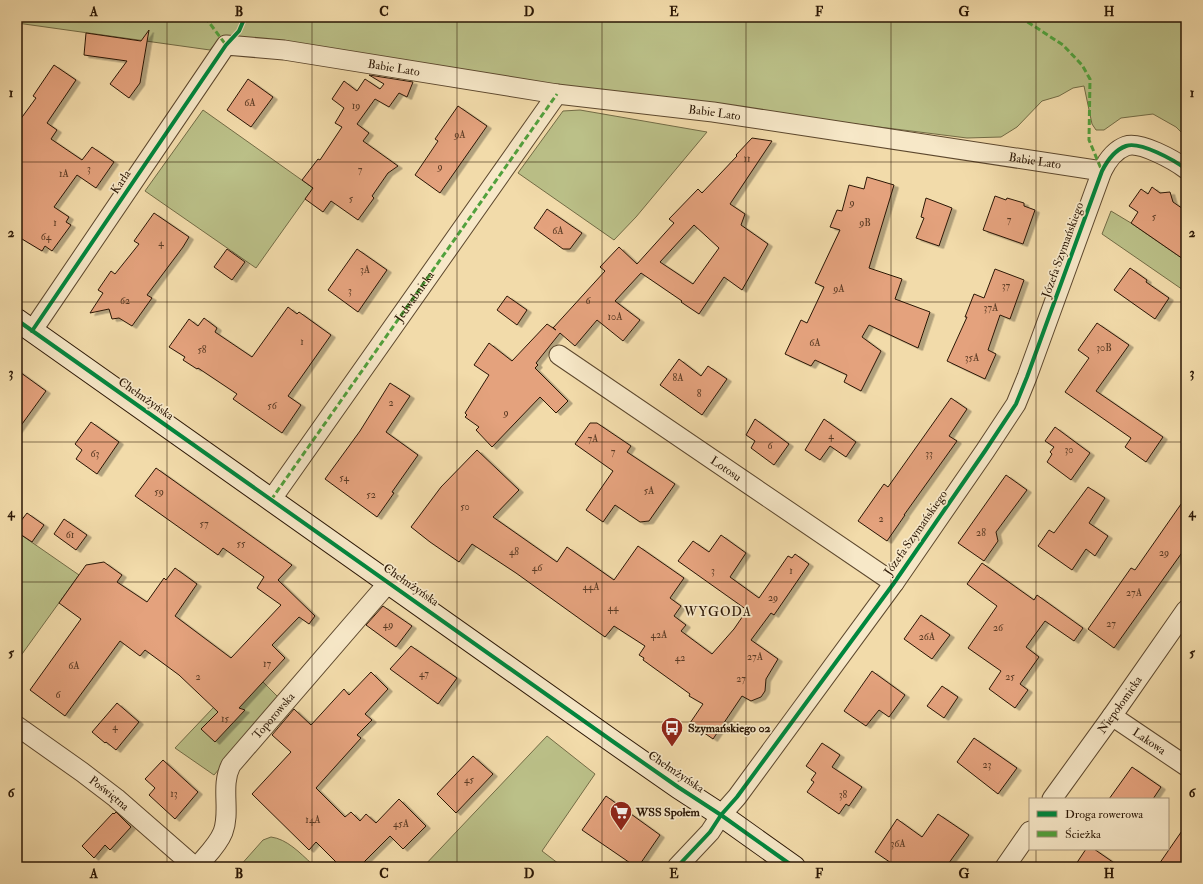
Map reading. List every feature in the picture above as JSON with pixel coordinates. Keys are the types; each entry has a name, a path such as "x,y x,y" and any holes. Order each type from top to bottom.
{"street":[{"name":"Babie Lato","path":"226,45 284,50 557,94 713,112 1102,171"},
{"name":"Karla","path":"25,325 226,45"},
{"name":"Jedwabnicka","path":"271,500 557,94"},
{"path":"1102,171 1108,161 1121,149 1126,146 1134,145 1158,153 1186,169"},
{"name":"Józefa Szymańskiego","path":"677,867 710,832 721,815 737,797 894,583 1016,404 1027,378 1102,171"},
{"name":"Chełmżyńska","path":"25,325 646,765 721,815 794,867"},
{"name":"Lotosu","path":"559,355 894,583"},
{"name":"Toporowska","path":"196,867 218,841 223,832 226,819 226,778 231,766 389,582"},
{"name":"Niepołomicka","path":"1053,798 1186,610"},
{"name":"Lakowa","path":"1112,716 1186,766"},
{"name":"Poświętna","path":"17,726 116,798 196,867"},
{"path":"1005,867 1029,832"}],"green space":[{"path":"17,17 1186,17 1186,137 1176,127 1153,114 1121,118 1104,130 1096,130 1092,124 1084,86 1073,88 1059,96 1042,101 1017,127 1001,137 967,138 560,87 222,36 210,50 17,23"},
{"path":"203,110 313,188 256,268 145,191"},
{"path":"580,110 707,132 636,217 614,240 518,173 563,111"},
{"path":"1111,211 1186,261 1186,292 1102,234"},
{"path":"17,532 79,575 17,661"},
{"path":"250,669 280,699 214,775 175,748"},
{"path":"547,736 595,774 542,851 563,867 423,867"},
{"path":"271,837 277,838 293,847 314,867 239,867 263,840"}],"building":[{"path":"149,30 140,83 129,98 110,84 127,61 84,55 86,33 141,41"},
{"path":"54,65 76,80 47,123 57,130 51,139 82,160 92,147 114,162 96,188 77,175 54,207 69,217 66,222 71,225 52,251 45,246 42,251 17,236 17,124 36,98 33,96"},
{"path":"369,75 413,82 407,97 399,93 389,107 375,99 357,124 369,133 363,141 398,166 388,173 372,196 374,198 358,220 331,201 323,212 305,199 313,188 302,180 318,159 320,160 342,127 335,123 344,108 332,99 344,81 357,91 365,79 380,89 384,84"},
{"path":"248,79 273,97 251,127 227,110"},
{"path":"458,106 487,126 440,193 415,175 438,141 435,139"},
{"path":"752,138 772,141 730,204 745,214 741,225 768,244 742,290 724,277 699,314 641,273 615,301 640,320 623,341 597,320 575,346 560,333 536,363 538,365 535,368 568,401 556,413 540,397 492,447 476,430 479,427 465,417 467,415 465,413 489,375 474,365 489,343 512,361 547,324 553,328 605,271 600,267 619,247 637,264 674,223 669,219 698,189 702,193","holes":["694,225 719,248 693,284 660,262"]},
{"path":"867,177 894,185 869,268 902,279 895,299 930,312 918,348 869,325 862,337 881,351 861,391 844,382 847,375 815,360 811,366 785,354 801,320 807,323 824,287 815,283 840,230 830,227 837,210 842,211 849,185 864,189"},
{"path":"1152,187 1160,193 1170,192 1173,202 1186,211 1186,261 1131,223 1138,212 1129,206 1141,189 1148,194"},
{"path":"995,196 1006,200 1007,198 1024,203 1024,206 1035,210 1023,244 983,230"},
{"path":"926,198 952,208 939,246 916,238 924,218 921,217"},
{"path":"547,209 582,233 570,249 563,249 534,228"},
{"path":"154,213 189,237 147,295 152,298 132,326 119,318 112,319 109,309 90,313 103,293 98,290 111,271 115,274 139,244 134,241"},
{"path":"227,249 245,262 232,280 214,267"},
{"path":"357,249 387,270 358,312 328,290"},
{"path":"1130,268 1147,280 1146,282 1169,298 1155,319 1114,290"},
{"path":"995,269 1024,280 1010,319 1000,315 988,350 996,354 985,379 947,361 967,317 965,317 974,294 984,298"},
{"path":"507,296 527,310 517,325 497,310"},
{"path":"288,307 297,314 299,312 331,335 288,396 301,405 282,433 233,399 237,394 198,368 197,369 183,360 185,357 169,347 189,319 198,326 204,318 217,328 215,332 252,357"},
{"path":"1097,323 1129,345 1096,391 1163,437 1146,462 1125,447 1131,438 1065,392 1089,358 1078,350"},
{"path":"679,359 701,376 708,366 727,379 702,415 660,385"},
{"path":"17,370 46,391 17,431"},
{"path":"390,383 410,396 386,432 418,455 392,492 394,493 377,517 325,479 360,431"},
{"path":"951,398 967,409 949,436 957,441 887,541 858,521 884,484 888,487"},
{"path":"755,419 789,444 774,465 751,448 755,441 746,435"},
{"path":"824,419 856,442 846,457 830,446 820,460 805,450"},
{"path":"91,422 119,442 97,474 76,459 82,450 75,444"},
{"path":"590,423 597,423 631,446 627,452 675,484 649,521 640,522 615,505 603,522 586,510 613,471 575,444"},
{"path":"1055,427 1090,453 1071,480 1047,462 1052,454 1050,452 1054,447 1045,441"},
{"path":"477,450 519,490 493,517 557,562 567,547 614,580 638,546 684,578 670,598 681,606 674,616 686,625 681,631 712,654 734,629 747,610 678,561 693,541 709,552 721,535 746,553 730,577 759,598 788,556 792,558 795,554 809,564 774,615 771,613 751,640 778,659 766,679 765,691 761,697 751,701 742,696 713,739 690,723 703,704 689,696 690,694 643,660 644,658 639,655 645,646 614,626 605,637 516,573 472,544 459,562 411,527 441,487"},
{"path":"156,468 292,565 278,580 315,616 309,624 299,617 272,645 285,658 239,708 245,710 215,742 201,729 218,712 179,675 145,650 140,656 120,641 65,716 30,690 81,619 59,603 86,565 104,562 122,575 117,582 147,602 164,578 166,580 175,568 197,584 175,616 231,658 281,605 257,588 264,577 223,548 218,555 135,496"},
{"path":"1006,475 1027,490 996,532 998,541 984,561 958,543"},
{"path":"1088,487 1105,498 1089,523 1108,536 1095,556 1086,549 1072,570 1038,546 1049,530 1054,533"},
{"path":"1186,497 1186,547 1114,648 1088,629 1131,568 1135,570"},
{"path":"27,513 44,525 32,542 17,532 17,526"},
{"path":"64,519 87,535 76,550 54,534"},
{"path":"982,563 1034,600 1037,595 1083,628 1074,641 1045,621 1026,647 1039,657 1020,684 1028,690 1015,708 989,689 1001,671 968,648 997,606 967,584"},
{"path":"383,606 412,626 396,647 366,625"},
{"path":"921,615 950,635 932,659 904,639"},
{"path":"411,646 457,678 438,704 390,669"},
{"path":"872,671 905,695 889,717 879,710 866,726 844,711"},
{"path":"371,672 388,689 365,714 372,720 357,735 361,738 316,788 345,817 351,812 360,821 366,814 376,823 399,799 426,826 403,849 390,836 359,867 341,867 316,842 309,850 252,794 291,752 272,735 294,709 311,725 344,689 349,695"},
{"path":"942,686 958,697 944,718 927,706"},
{"path":"117,703 139,722 116,750 92,732"},
{"path":"974,738 1017,768 998,794 957,762"},
{"path":"822,743 840,755 832,767 862,787 849,806 846,804 839,814 807,792 814,782 811,780 816,773 806,766"},
{"path":"473,756 493,774 456,813 437,794"},
{"path":"163,760 198,792 175,819 149,795 155,788 145,779"},
{"path":"1132,767 1161,787 1154,798 1110,798"},
{"name":"WSS Społem","path":"606,796 660,835 638,867 582,830"},
{"path":"116,812 131,827 110,850 105,845 94,858 82,846 113,813 114,814"},
{"path":"938,814 969,835 946,867 897,867 875,852 897,819 922,837"},
{"path":"1186,825 1186,867 1157,867"},
{"path":"1085,850 1095,850 1120,867 1074,867"}],"marked path":[{"path":"205,17 226,45 228,43"},
{"path":"1020,17 1063,45 1082,65 1090,79 1089,140 1102,171"},
{"path":"271,500 557,94"}],"cycle path":[{"path":"32,331 226,45 239,31 245,17"},
{"path":"677,867 710,832 721,815 737,797 894,583 1016,404 1102,171 1109,160 1122,148 1132,145 1157,152 1186,169"},
{"path":"17,320 615,743 794,867"}],"place":[{"name":"Szymańskiego 02","path":"672,748"},
{"name":"WSS Społem","path":"621,832"}],"district":[{"name":"WYGODA","path":"718,612"}]}
